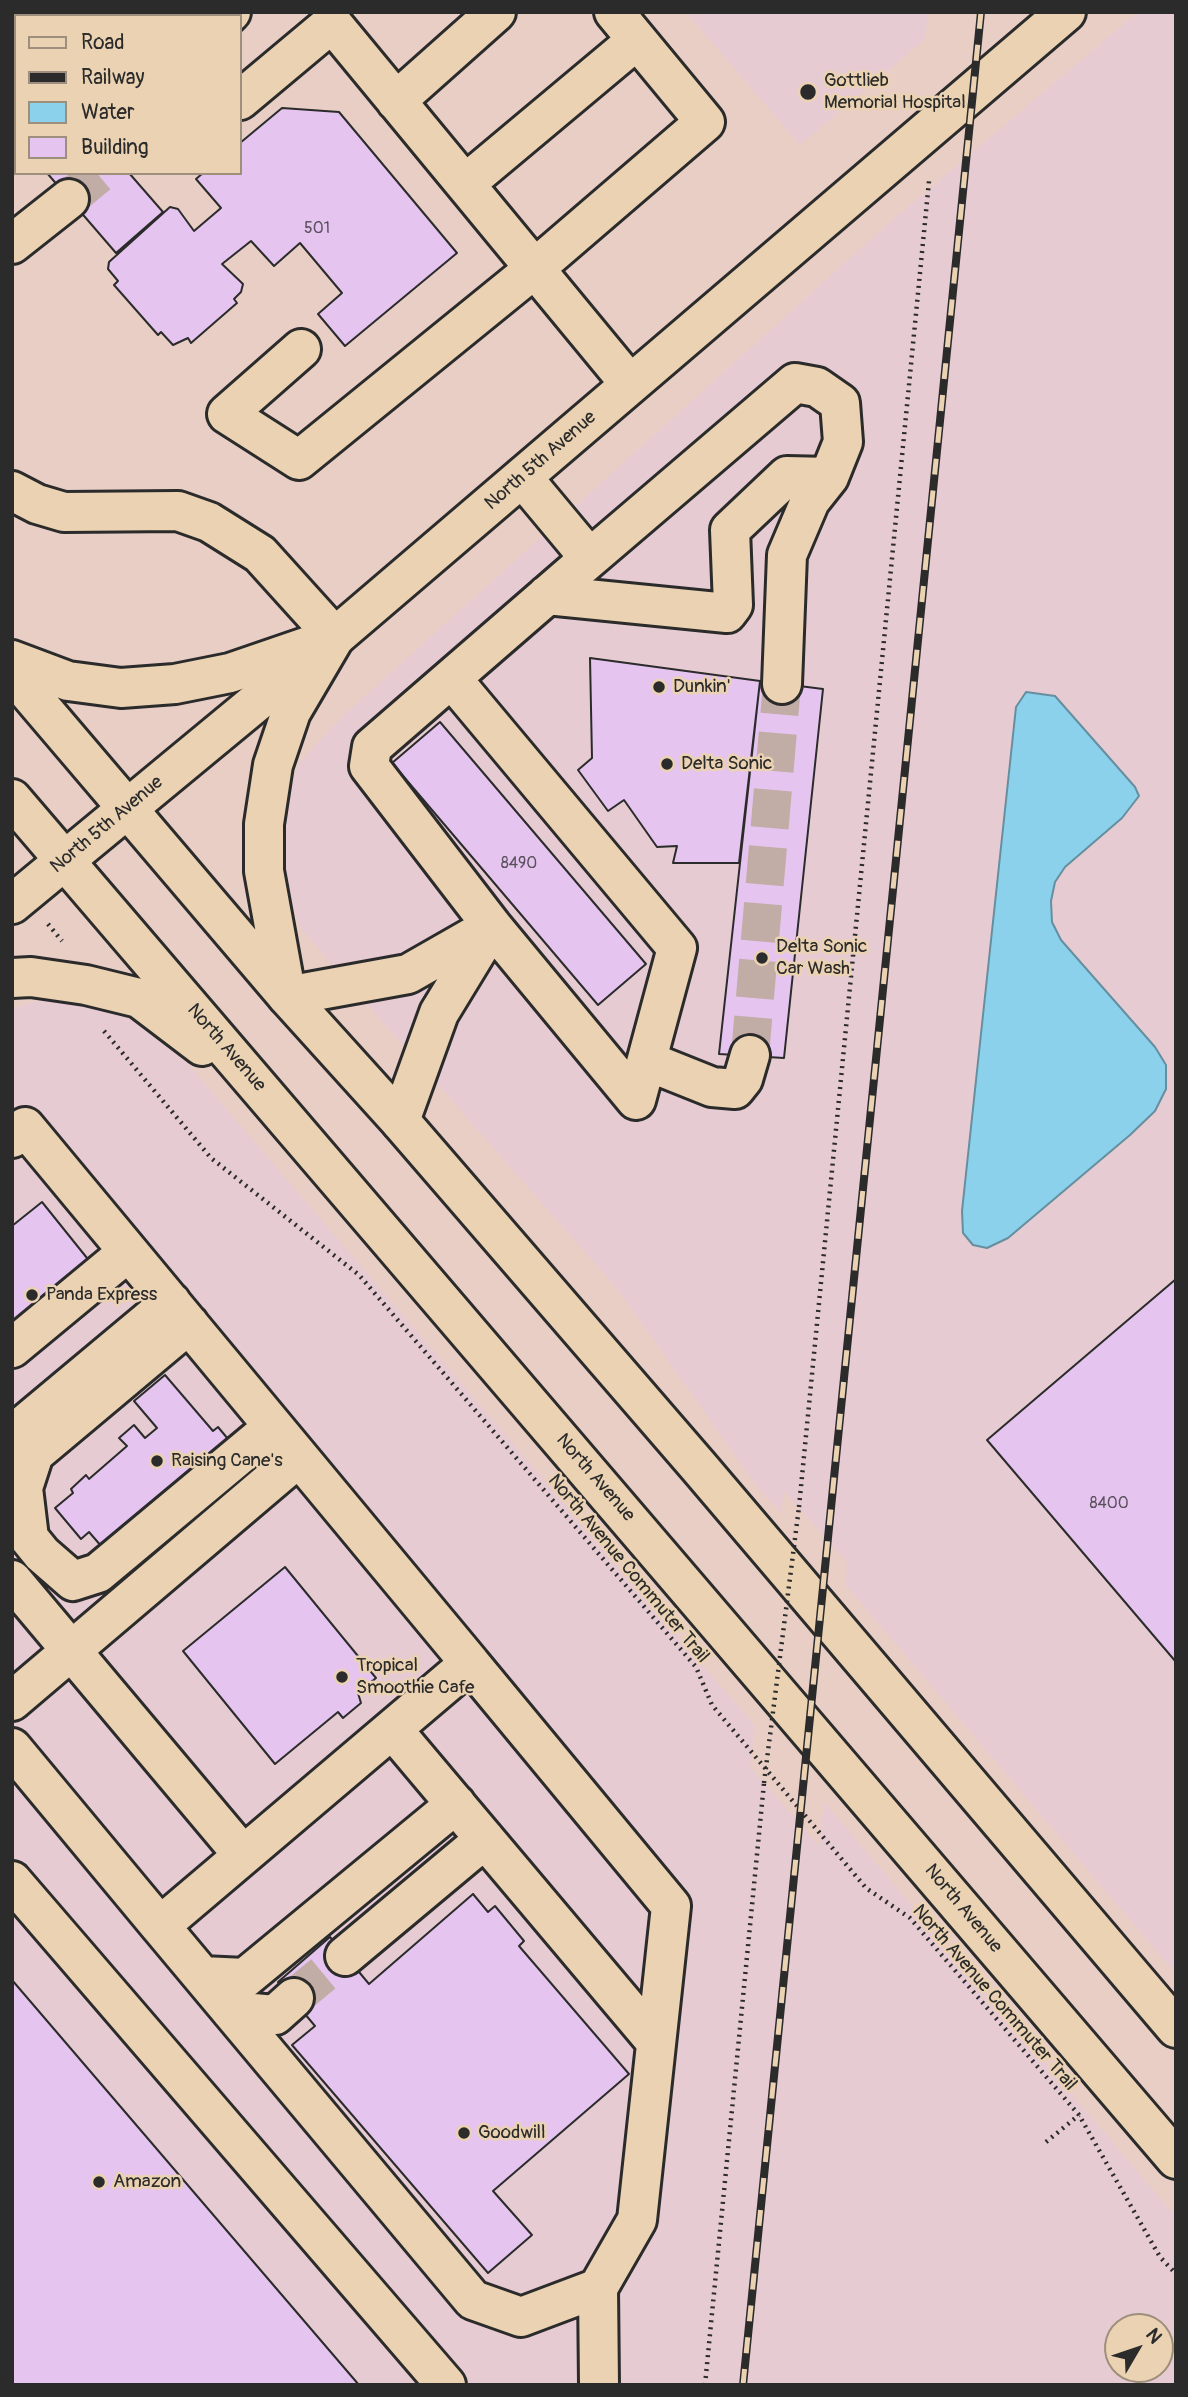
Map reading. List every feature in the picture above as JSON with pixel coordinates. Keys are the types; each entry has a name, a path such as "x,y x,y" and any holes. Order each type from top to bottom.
{"main road":[{"path":"396,100 496,12"},
{"name":"North 5th Avenue","path":"12,904 335,637 1066,12"},
{"path":"242,98 327,18 630,384"},
{"path":"301,349 227,414 299,460 534,269 705,122 625,26 465,184"},
{"path":"12,244 69,199"},
{"path":"452,679 677,948 636,1100 492,926 369,765 372,747 795,383 817,387 840,403 843,442 829,477 810,501 786,555 782,684"},
{"path":"547,595 727,614 733,605 730,530 787,476 829,477"},
{"path":"522,477 582,549 582,565"},
{"path":"12,491 37,504 64,512 178,511 209,522 260,554 335,637"},
{"path":"12,660 68,681 121,688 175,684 230,673 335,637"},
{"path":"287,996 264,871 264,824 274,765 291,712 335,637"},
{"path":"12,673 287,996 400,1121 1176,2028"},
{"name":"North Avenue","path":"12,799 1176,2159"},
{"path":"287,996 408,974 492,926"},
{"path":"400,1121 439,1013 492,926"},
{"path":"12,978 31,977 86,985 139,998 179,1026 274,1105"},
{"path":"647,1061 712,1087 735,1089 743,1079 750,1055"},
{"path":"12,1138 25,1127 671,1906 637,2220 598,2288 599,2385"},
{"path":"12,1348 128,1252"},
{"path":"12,1435 180,1313"},
{"path":"180,1313 34,1454 23,1488 21,1528 73,1581 98,1573 273,1427"},
{"path":"12,1700 299,1457"},
{"path":"12,1580 243,1855"},
{"path":"160,1926 470,1664"},
{"path":"393,1730 655,2040"},
{"path":"12,1748 473,2300 521,2317 598,2288"},
{"path":"202,1976 245,1978 456,1804"},
{"path":"345,1956 485,1839"},
{"path":"12,1881 446,2385"},
{"path":"231,2011 275,2014 294,1998"}],"path":[{"path":"705,2385 764,1783 799,1507 935,124"},
{"name":"North Avenue Commuter Trail","path":"101,1023 105,1033 211,1158 359,1275 696,1667 712,1705 866,1888 910,1919 1079,2115 1160,2257 1176,2274"},
{"path":"1046,2142 1079,2115"}],"shaded area":[{"name":"Gottlieb Memorial Hospital","path":"686,12 928,12 925,39 800,145"},
{"path":"1138,12 1176,12 1176,1974 845,1584 847,1562 784,1491 781,1512 758,1488 619,1291 301,929 283,883 280,820 298,764 343,716 889,223"},
{"path":"52,996 125,1012 187,1063 755,1726 750,1767 819,1846 824,1802 1176,2217 1176,2385 12,2385 12,1009"}],"water":[{"path":"1026,692 1055,696 1135,787 1139,796 1122,818 1065,867 1055,882 1051,901 1052,922 1061,940 1155,1047 1166,1065 1166,1089 1155,1111 1130,1135 1008,1238 987,1248 973,1245 963,1233 962,1211 1016,707"}],"building":[{"path":"282,108 339,112 457,253 345,346 318,314 342,293 300,243 274,266 251,241 222,264 243,284 241,292 234,299 237,303 191,343 188,338 173,345 161,332 158,335 114,285 118,281 108,269 109,262 170,207 178,209 194,231 221,208 196,179 201,175 242,175 242,141"},
{"path":"49,175 131,175 163,212 116,253"},
{"name":"Delta Sonic","path":"590,658 760,681 739,863 673,863 677,846 657,847 624,800 608,811 578,770 592,758"},
{"name":"Delta Sonic Car Wash","path":"760,681 823,689 784,1058 719,1054"},
{"path":"440,722 646,964 598,1005 392,763"},
{"name":"Panda Express","path":"42,1202 91,1263 12,1327 12,1226"},
{"path":"1176,1279 1176,1662 987,1440"},
{"name":"Raising Cane's","path":"165,1375 213,1431 218,1427 228,1439 102,1547 89,1532 81,1539 55,1508 73,1493 71,1489 86,1475 89,1479 127,1446 119,1438 134,1425 145,1438 157,1428 134,1401"},
{"path":"285,1567 376,1678 358,1693 361,1703 343,1718 338,1712 275,1764 183,1651"},
{"name":"Goodwill","path":"473,1894 488,1912 495,1906 524,1941 519,1946 629,2074 493,2191 532,2235 488,2273 292,2045 315,2026 278,1982 330,1937 369,1984"},
{"name":"Amazon","path":"12,1980 359,2385 12,2385"}],"tunnel":[{"path":"69,199 98,175"},
{"path":"750,1055 782,684"},
{"path":"294,1998 345,1956"}],"railway":[{"path":"743,2385 981,12"}],"place":[{"name":"Gottlieb Memorial Hospital","path":"808,92"},
{"name":"Dunkin'","path":"659,687"},
{"name":"Delta Sonic","path":"667,764"},
{"name":"Delta Sonic Car Wash","path":"762,958"},
{"name":"Panda Express","path":"32,1295"},
{"name":"Raising Cane's","path":"157,1461"},
{"name":"Tropical Smoothie Cafe","path":"342,1677"},
{"name":"Goodwill","path":"464,2133"},
{"name":"Amazon","path":"99,2182"}]}
